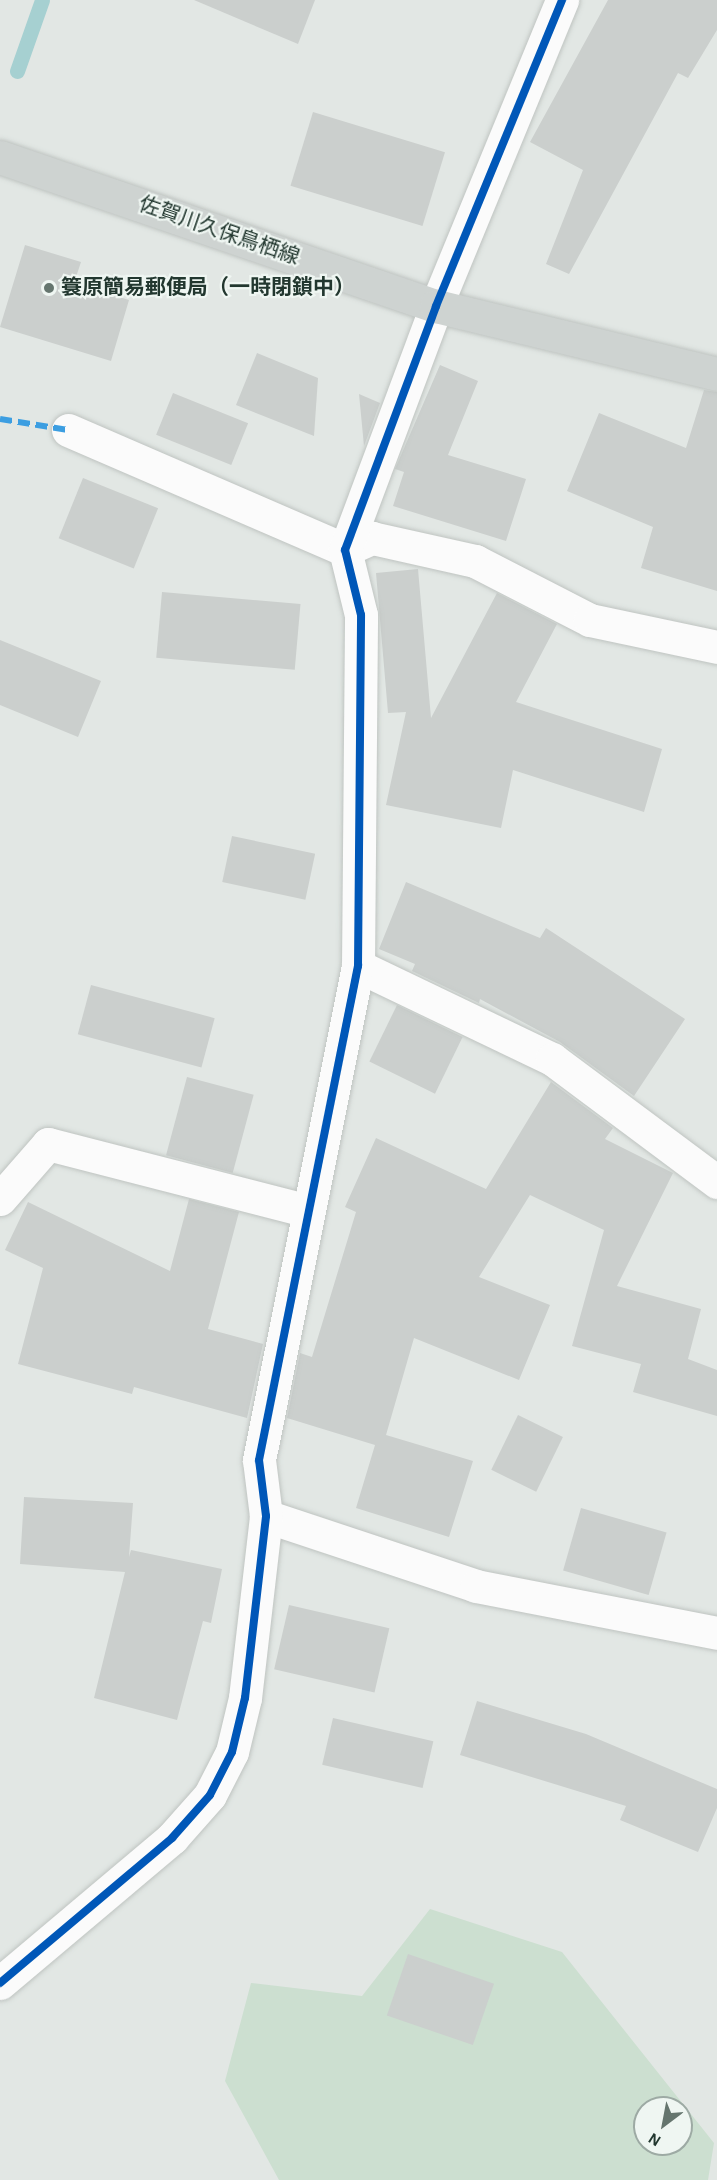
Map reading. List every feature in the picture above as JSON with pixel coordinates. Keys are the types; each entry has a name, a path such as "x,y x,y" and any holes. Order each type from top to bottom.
{"main road":[{"name":"佐賀川久保鳥栖線","path":"0,157 436,306 717,374"}],"street":[{"path":"0,1983 115,1890 172,1838 210,1795 231,1752 244,1698 266,1516 259,1460 358,966 361,615 345,550 436,306 562,0"},
{"path":"68,430 345,550 372,538 475,561 590,620 717,647"},
{"path":"358,966 552,1059 717,1182"},
{"path":"0,1199 48,1144 309,1211"},
{"path":"266,1516 476,1586 717,1633"}],"green space":[{"path":"430,1909 562,1952 677,2096 633,2096 633,2156 693,2156 693,2117 714,2143 708,2180 279,2180 225,2081 251,1983 362,1996"}],"building":[{"path":"194,0 315,0 298,44"},
{"path":"608,0 717,0 717,30 688,78 678,73 569,274 546,264 583,170 530,142"},
{"path":"313,112 445,152 422,226 290,186"},
{"path":"25,245 81,262 74,283 129,300 111,361 0,327"},
{"path":"257,353 318,378 314,436 236,405"},
{"path":"440,365 478,381 448,455 526,479 506,541 393,506 404,472 395,469"},
{"path":"704,390 717,392 717,591 641,568 653,527 567,491 599,413 686,448"},
{"path":"173,393 248,423 231,465 156,435"},
{"path":"359,394 380,403 364,446"},
{"path":"83,478 158,508 134,569 59,538"},
{"path":"418,569 431,718 497,593 557,624 516,702 662,749 644,812 513,770 501,828 386,805 406,712 388,713 376,573"},
{"path":"162,592 300,604 295,670 156,658"},
{"path":"0,640 101,681 78,737 0,705"},
{"path":"232,836 315,854 305,900 222,882"},
{"path":"406,882 540,938 546,928 685,1019 634,1096 560,1042 480,999 479,1003 412,971 415,964 379,949"},
{"path":"91,985 215,1018 201,1067 78,1034"},
{"path":"397,1005 463,1037 435,1094 369,1062"},
{"path":"187,1077 254,1095 233,1173 166,1155"},
{"path":"551,1082 613,1128 605,1139 673,1173 617,1286 701,1309 688,1359 717,1370 717,1416 633,1392 641,1364 572,1346 604,1230 530,1195 479,1277 550,1305 519,1380 414,1338 386,1435 473,1461 449,1537 356,1508 375,1445 287,1418 300,1353 312,1357 356,1212 345,1207 376,1138 486,1189"},
{"path":"189,1199 239,1212 208,1329 263,1344 247,1418 134,1387 132,1394 18,1364 43,1268 5,1250 28,1202 170,1271"},
{"path":"518,1415 563,1437 536,1492 491,1470"},
{"path":"24,1497 133,1503 129,1557 131,1550 222,1569 211,1623 203,1621 177,1720 94,1698 125,1572 20,1564"},
{"path":"581,1508 667,1533 649,1595 563,1570"},
{"path":"289,1605 389,1628 375,1692 274,1669"},
{"path":"477,1701 586,1734 717,1789 717,1808 698,1852 620,1820 626,1806 460,1755"},
{"path":"333,1718 433,1741 423,1788 322,1765"},
{"path":"408,1954 494,1984 473,2045 387,2015"}],"waterway":[{"path":"17,71 42,0"}],"marked path":[{"path":"0,419 68,430"}],"cycle path":[{"path":"0,1983 172,1838 210,1795 232,1752 245,1698 266,1516 259,1460 358,966 361,615 345,550 436,306 562,0"}],"place":[{"name":"簑原簡易郵便局（一時閉鎖中）","path":"49,288"}]}
